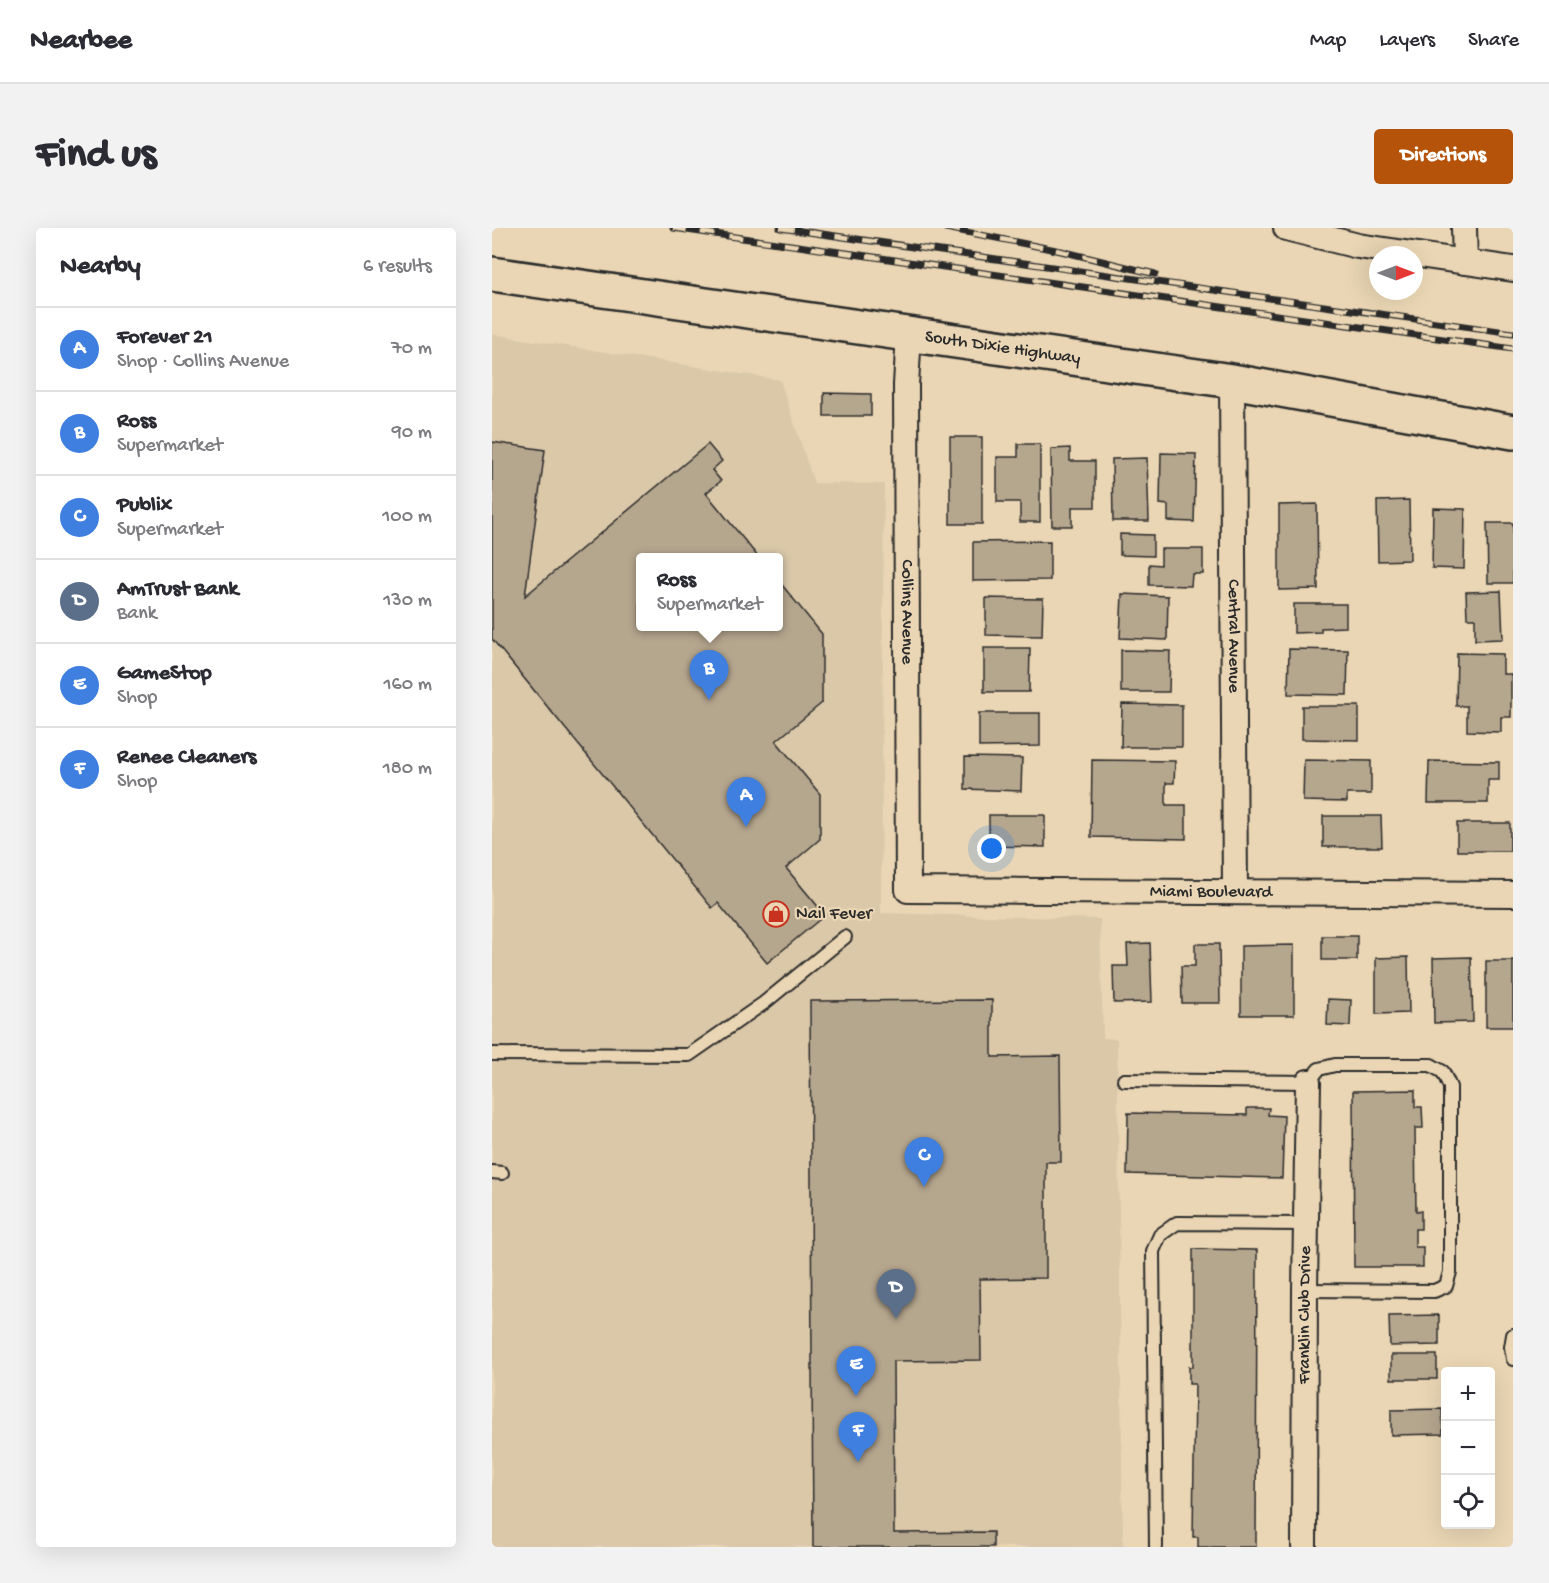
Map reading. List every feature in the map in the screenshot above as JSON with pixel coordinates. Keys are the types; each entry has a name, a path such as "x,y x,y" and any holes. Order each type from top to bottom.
{"street":[{"path":"1286,228 1358,246 1513,269"},
{"path":"1464,228 1465,262"},
{"name":"South Dixie Highway","path":"492,274 1232,381 1513,432"},
{"name":"Collins Avenue","path":"908,890 906,386 909,333"},
{"name":"Central Avenue","path":"1232,381 1235,892"},
{"name":"Miami Boulevard","path":"908,890 1513,894"},
{"name":"Franklin Club Drive","path":"1304,1547 1308,1082"}],"lane":[{"path":"492,1054 688,1055 764,1003 845,937"},
{"path":"1124,1080 1308,1082 1318,1069 1335,1065 1431,1065 1443,1072 1450,1087 1450,1272 1446,1286 1434,1291 1305,1290"},
{"path":"1156,1547 1153,1251 1160,1235 1177,1223 1306,1224"},
{"path":"1513,1335 1511,1347 1513,1359"}],"shaded area":[{"path":"492,334 780,380 814,483 884,484 881,913 1100,919 1103,1038 1117,1039 1123,1547 492,1547"}],"building":[{"path":"824,393 871,394 871,416 824,416"},
{"path":"950,437 982,437 982,524 950,524"},
{"path":"492,442 545,450 525,596 708,444 722,461 712,470 721,481 706,493 755,553 636,553 636,631 783,631 783,586 822,634 822,703 776,741 820,794 820,839 786,868 825,915 767,963 718,903 712,908 492,639"},
{"path":"1018,444 1040,444 1040,522 1020,522 1020,502 997,502 997,457 1018,457"},
{"path":"1070,448 1070,461 1095,461 1095,507 1072,507 1072,526 1052,526 1051,449"},
{"path":"1161,453 1196,454 1194,522 1168,521 1168,505 1160,504"},
{"path":"1147,458 1149,521 1113,521 1112,459"},
{"path":"1409,500 1410,560 1378,561 1377,501"},
{"path":"1317,504 1318,589 1279,590 1279,505"},
{"path":"1433,508 1465,509 1464,569 1432,568"},
{"path":"1487,523 1513,523 1513,583 1488,583"},
{"path":"1120,534 1153,535 1153,556 1120,555"},
{"path":"1050,541 1050,580 973,581 973,542"},
{"path":"1161,549 1203,549 1203,574 1192,574 1191,586 1149,585 1149,564 1161,565"},
{"path":"1501,591 1503,639 1475,640 1475,618 1467,618 1466,592"},
{"path":"1122,594 1168,596 1167,640 1120,638"},
{"path":"986,598 1043,599 1042,636 986,635"},
{"path":"1294,604 1346,604 1346,627 1321,628 1321,632 1294,633"},
{"path":"984,648 1030,648 1029,692 984,692"},
{"path":"1289,649 1348,650 1347,695 1288,694"},
{"path":"1121,650 1170,651 1169,692 1121,692"},
{"path":"1457,653 1503,654 1503,674 1511,674 1511,717 1501,717 1501,732 1467,731 1467,706 1456,706"},
{"path":"1122,704 1182,705 1182,747 1121,747"},
{"path":"1302,706 1359,706 1359,740 1302,739"},
{"path":"979,713 1040,713 1040,746 979,747"},
{"path":"965,757 1022,758 1021,791 965,789"},
{"path":"1092,760 1175,761 1174,783 1166,783 1166,805 1186,805 1186,839 1091,837"},
{"path":"1304,760 1371,761 1371,794 1347,794 1347,802 1303,801"},
{"path":"1429,761 1499,762 1499,780 1488,780 1488,803 1428,803"},
{"path":"989,815 1045,815 1045,847 989,846"},
{"path":"1323,816 1381,816 1382,847 1323,847"},
{"path":"1457,823 1510,823 1510,851 1457,851"},
{"path":"1322,936 1357,936 1357,960 1322,960"},
{"path":"1150,943 1152,1002 1114,1003 1113,966 1128,966 1127,944"},
{"path":"1195,944 1219,944 1220,1003 1182,1003 1181,966 1195,966"},
{"path":"1294,945 1294,1015 1241,1015 1241,946"},
{"path":"1408,957 1409,1013 1376,1014 1376,958"},
{"path":"1471,957 1473,1022 1434,1023 1433,958"},
{"path":"1486,961 1513,961 1513,1027 1486,1027"},
{"path":"1328,999 1351,1000 1350,1026 1327,1025"},
{"path":"992,1000 992,1057 1060,1056 1061,1162 1046,1162 1046,1278 980,1279 981,1360 893,1361 894,1533 993,1532 993,1547 813,1547 810,1001"},
{"path":"1415,1090 1415,1107 1422,1107 1423,1128 1415,1128 1416,1211 1421,1211 1421,1229 1415,1229 1415,1247 1423,1247 1423,1267 1354,1267 1353,1091"},
{"path":"1247,1108 1269,1108 1268,1115 1284,1116 1282,1178 1127,1174 1128,1113 1247,1115"},
{"path":"1193,1249 1257,1250 1256,1547 1198,1547 1198,1537 1193,1537 1195,1384 1189,1384 1189,1367 1193,1367"},
{"path":"1439,1315 1439,1345 1390,1346 1389,1316"},
{"path":"1391,1355 1437,1355 1437,1379 1391,1379"},
{"path":"1441,1409 1441,1434 1391,1435 1391,1410"}],"railway":[{"path":"673,228 1513,349"},
{"path":"780,228 1513,333"},
{"path":"946,228 1061,251 1155,274"}],"place":[{"name":"Ross","path":"709,700"},
{"name":"Forever 21","path":"746,827"},
{"name":"Nail Fever","path":"776,914"},
{"name":"Publix","path":"924,1187"},
{"name":"AmTrust Bank","path":"896,1319"},
{"name":"GameStop","path":"856,1396"},
{"name":"Renee Cleaners","path":"858,1462"}]}
